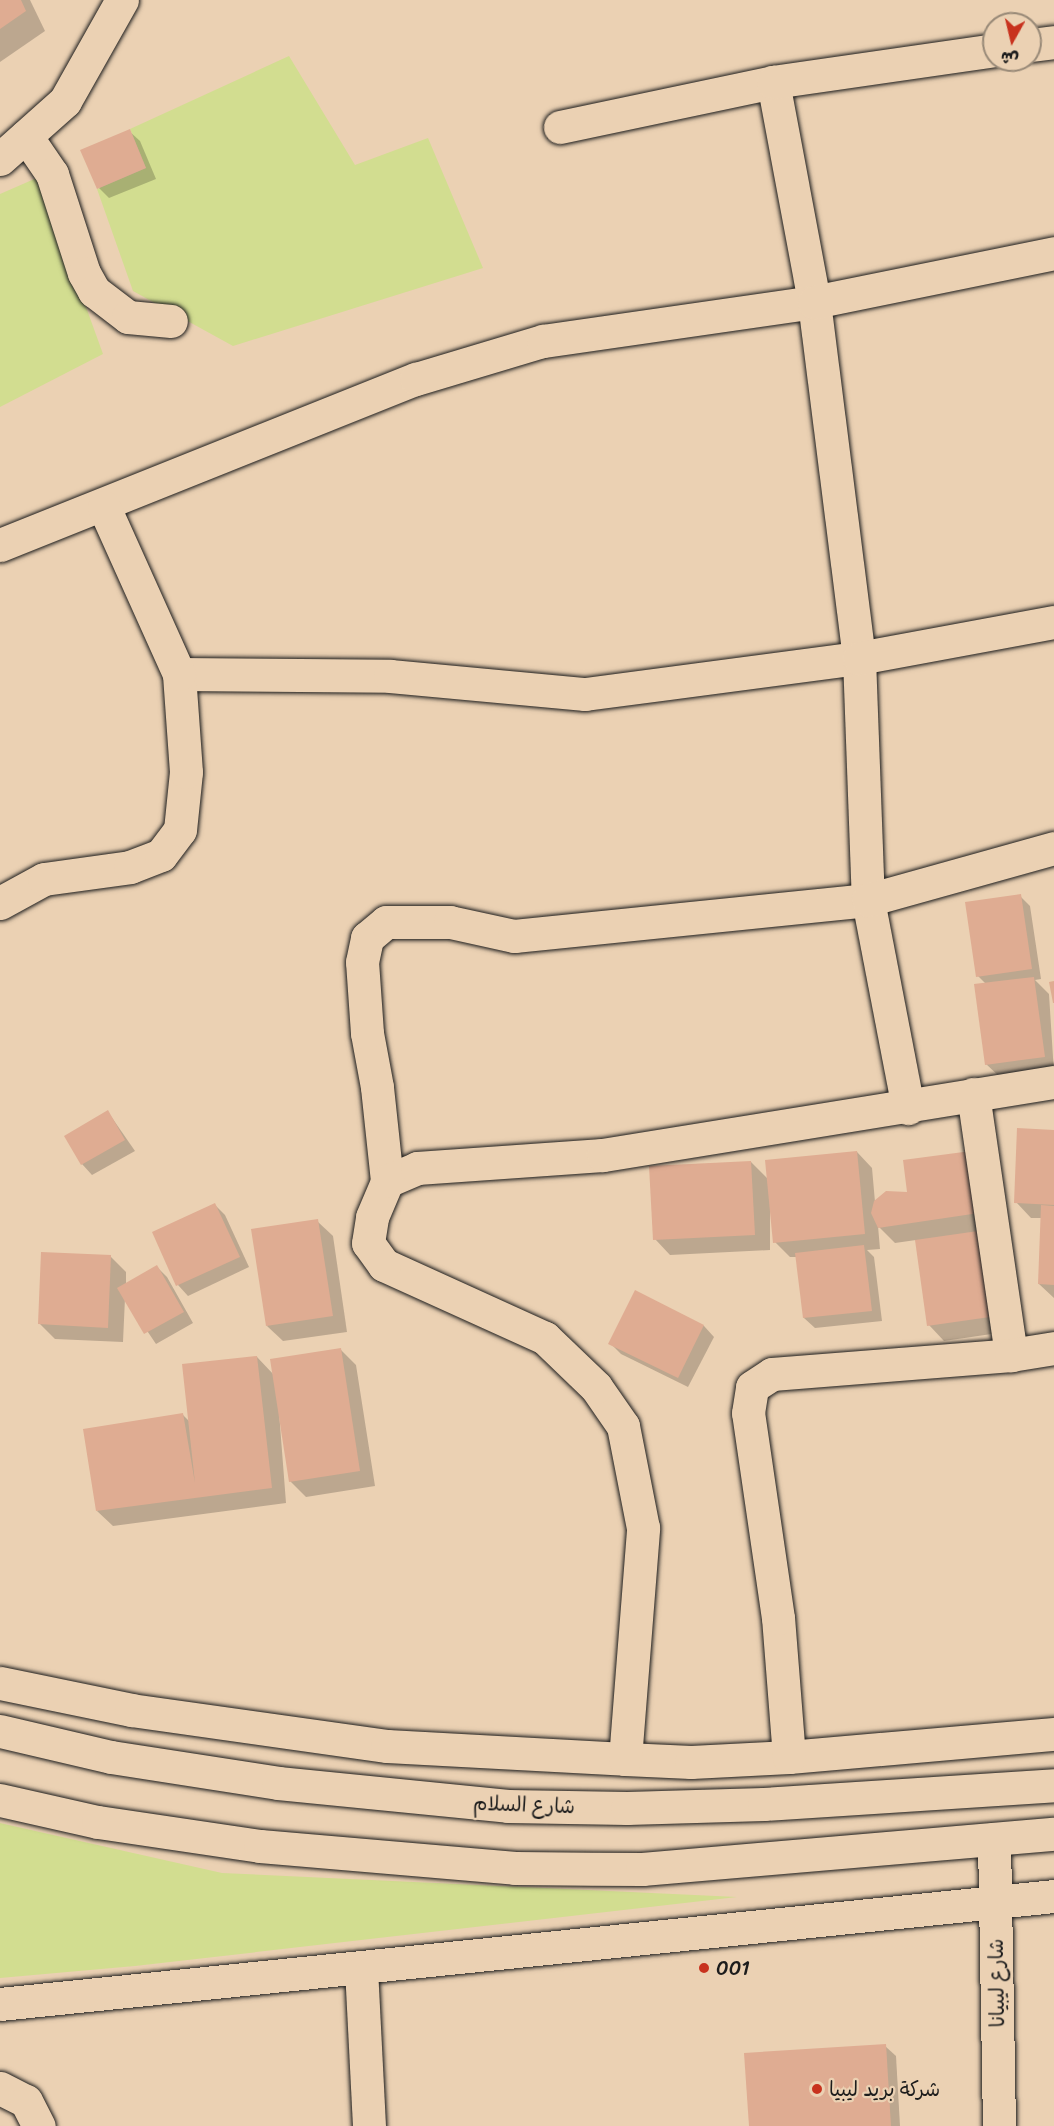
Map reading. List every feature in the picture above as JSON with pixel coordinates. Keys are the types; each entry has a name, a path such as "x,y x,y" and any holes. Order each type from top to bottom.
{"main road":[{"path":"0,159 65,101 122,0"},
{"path":"560,127 773,82 982,52"},
{"path":"773,82 814,302 859,658 868,900 908,1108"},
{"path":"26,136 52,174 84,273 94,291 128,317 171,321"},
{"path":"0,545 104,507 416,379 543,341 814,302 1054,253"},
{"path":"0,903 44,879 130,867 161,855 180,830 186,772 179,674 104,507"},
{"path":"179,674 390,676 585,694 859,658 1054,622"},
{"path":"625,1759 643,1528 623,1426 596,1387 545,1338 384,1265 368,1243 372,1217 387,1181 378,1087 367,1033 362,962 367,938 386,922 450,922 514,936 868,900 1054,848"},
{"path":"387,1181 417,1168 603,1155 908,1108 1054,1082"},
{"path":"973,1095 1011,1355"},
{"path":"789,1757 778,1618 748,1413 752,1387 772,1374 1011,1355 1054,1348"},
{"path":"0,1683 131,1710 387,1746 625,1759 691,1762 789,1757 1054,1734"},
{"name":"شارع السلام","path":"0,1731 111,1756 278,1783 508,1806 753,1804 1054,1785"},
{"path":"0,1800 98,1822 260,1846 515,1868 642,1869 1054,1834"},
{"name":"شارع ليبيانا","path":"994,1839 999,2126"},
{"path":"0,2004 1054,1896"},
{"path":"361,1968 369,2126"},
{"path":"0,2088 26,2101 39,2126"}],"green space":[{"path":"289,56 355,165 428,138 483,268 233,346 133,291 97,189 146,168 130,129"},
{"path":"39,177 103,354 0,407 0,194"},
{"path":"0,1823 222,1873 737,1897 135,1966 0,1978"}],"building":[{"path":"0,0 21,0 26,11 0,29"},
{"path":"130,129 146,168 97,189 80,150"},
{"path":"1021,894 1032,969 976,977 965,902"},
{"path":"1034,977 1045,1057 985,1065 974,984"},
{"path":"1054,981 1054,1003 1053,1003 1049,982"},
{"path":"108,1110 125,1140 81,1165 64,1136"},
{"path":"1017,1128 1054,1130 1054,1205 1014,1203"},
{"path":"857,1151 865,1234 773,1243 765,1160"},
{"path":"971,1151 979,1213 878,1228 871,1213 874,1201 886,1191 907,1192 903,1160"},
{"path":"751,1161 755,1235 653,1240 649,1166"},
{"path":"215,1203 240,1257 176,1286 152,1232"},
{"path":"1041,1205 1054,1206 1054,1285 1038,1284"},
{"path":"318,1219 333,1316 266,1326 251,1229"},
{"path":"985,1230 997,1316 927,1326 915,1240"},
{"path":"864,1245 872,1311 803,1318 795,1253"},
{"path":"41,1252 111,1255 108,1328 38,1324"},
{"path":"157,1265 184,1312 144,1334 117,1288"},
{"path":"635,1290 704,1325 678,1378 608,1344"},
{"path":"341,1348 360,1471 289,1482 270,1359"},
{"path":"257,1356 272,1488 96,1511 83,1429 183,1413 195,1483 182,1364"},
{"name":"شركة بريد ليبيا","path":"886,2044 891,2126 749,2126 744,2053"}],"place":[{"name":"001","path":"704,1968"},
{"name":"شركة بريد ليبيا","path":"817,2089"}]}
